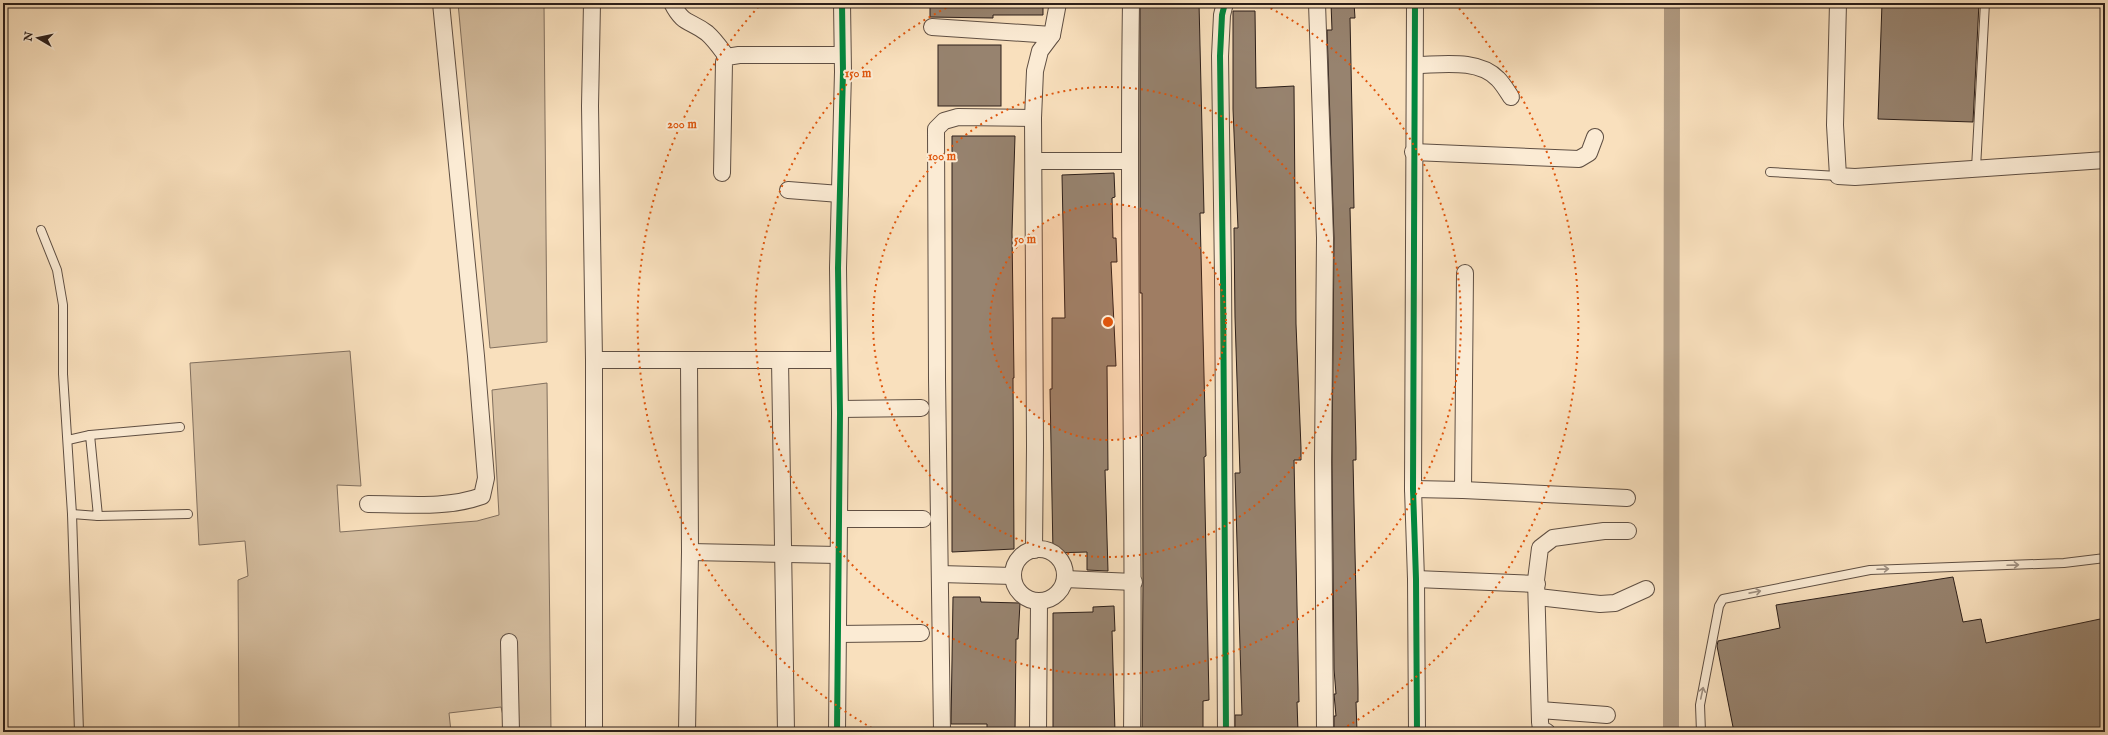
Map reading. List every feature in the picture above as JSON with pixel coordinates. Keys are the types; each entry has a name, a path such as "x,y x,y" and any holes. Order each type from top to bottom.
{"street":[{"path":"368,504 439,505 470,500 482,496 486,478 476,356 441,3"},
{"path":"592,3 590,106 594,360 594,732"},
{"path":"672,3 678,15 688,24 706,32 728,57"},
{"path":"837,732 842,3"},
{"path":"1034,550 1035,431 1033,118 1036,65 1040,51 1052,35 1058,3"},
{"path":"1131,3 1129,160 1134,582 1132,732"},
{"path":"1225,3 1222,15 1220,56 1224,285 1226,732"},
{"path":"1317,3 1324,238 1323,466 1325,732"},
{"path":"1415,3 1413,489 1416,579 1417,732"},
{"path":"1838,3 1835,124 1838,176 1855,177 2105,160"},
{"path":"932,27 1052,35"},
{"path":"722,173 724,62 728,57 739,55 842,55"},
{"path":"1415,65 1467,65 1486,71 1498,78 1511,97"},
{"path":"942,732 936,129 944,121 958,117 1033,118"},
{"path":"1414,152 1579,159 1589,153 1595,137"},
{"path":"1034,161 1129,160"},
{"path":"788,190 840,194"},
{"path":"1463,490 1465,274"},
{"path":"594,360 839,360"},
{"path":"780,360 786,732"},
{"path":"687,732 690,552 689,361"},
{"path":"840,409 921,408"},
{"path":"1413,489 1628,498"},
{"path":"838,519 923,519"},
{"path":"1547,732 1541,729 1540,710 1537,591 1540,548 1553,538 1604,531 1628,531"},
{"path":"1034,550 1044,550 1053,553 1060,560 1064,569 1065,580 1062,588 1056,595 1048,600 1039,602 1030,600 1021,594 1015,586 1013,576 1019,559 1025,553 1034,550"},
{"path":"690,552 838,555"},
{"path":"940,574 1013,576"},
{"path":"1416,579 1537,591 1600,604 1615,603 1646,589"},
{"path":"1065,580 1134,582"},
{"path":"1038,732 1039,602"},
{"path":"838,634 921,633"},
{"path":"509,642 511,732"},
{"path":"1540,710 1607,714"}],"lane":[{"path":"1976,168 1985,3"},
{"path":"1770,172 1838,176"},
{"path":"42,230 57,270 63,305 63,374 72,514 79,732"},
{"path":"68,440 90,435 180,427"},
{"path":"90,435 98,516"},
{"path":"72,514 98,516 188,514"},
{"path":"1701,732 1700,705 1719,606 1723,599 1865,570 2064,563 2105,558"}],"shaded area":[{"path":"458,3 544,3 547,342 490,348"},
{"path":"350,351 361,486 337,485 340,532 477,521 499,515 492,390 547,383 551,732 507,732 501,707 449,713 451,732 239,732 238,580 248,576 245,541 199,545 190,363"}],"building":[{"path":"930,3 1043,3 1043,15 993,15 993,18 930,17"},
{"path":"1140,3 1199,3 1204,213 1200,213 1206,456 1204,457 1209,700 1203,701 1203,732 1142,732 1143,582 1142,293 1140,293"},
{"path":"1331,3 1354,3 1355,18 1350,18 1354,208 1350,208 1356,448 1356,460 1353,460 1358,689 1358,702 1356,702 1357,732 1334,732 1334,716 1336,716 1334,694 1336,694 1334,669 1332,461 1334,238 1327,30 1332,30"},
{"path":"1882,3 1979,3 1973,122 1878,119"},
{"path":"1233,11 1255,11 1256,88 1294,86 1296,324 1301,448 1301,460 1294,460 1299,702 1297,702 1298,732 1235,732 1235,715 1242,715 1235,473 1240,473 1235,317 1234,228 1238,228 1233,109"},
{"path":"938,45 1001,45 1001,106 938,106"},
{"path":"952,136 1015,136 1012,232 1014,549 952,552"},
{"path":"1114,173 1115,197 1112,198 1113,238 1116,238 1117,262 1111,262 1116,366 1107,366 1108,470 1105,470 1108,571 1087,570 1087,552 1053,553 1050,389 1052,389 1052,318 1065,318 1062,175"},
{"path":"1953,577 1963,622 1981,619 1986,643 2105,618 2105,732 1734,732 1717,646 1718,641 1780,628 1776,605"},
{"path":"953,597 980,597 981,602 1020,603 1018,639 1016,639 1015,732 987,732 987,724 951,724"},
{"path":"1114,606 1115,631 1112,631 1115,732 1053,732 1053,613 1093,612 1093,607"}],"waterway":[{"path":"1671,732 1672,3"}],"cycle path":[{"path":"837,732 840,413 838,268 843,72 842,3"},
{"path":"1225,3 1222,15 1220,56 1226,732"},
{"path":"1415,3 1413,489 1416,579 1417,732"}]}
